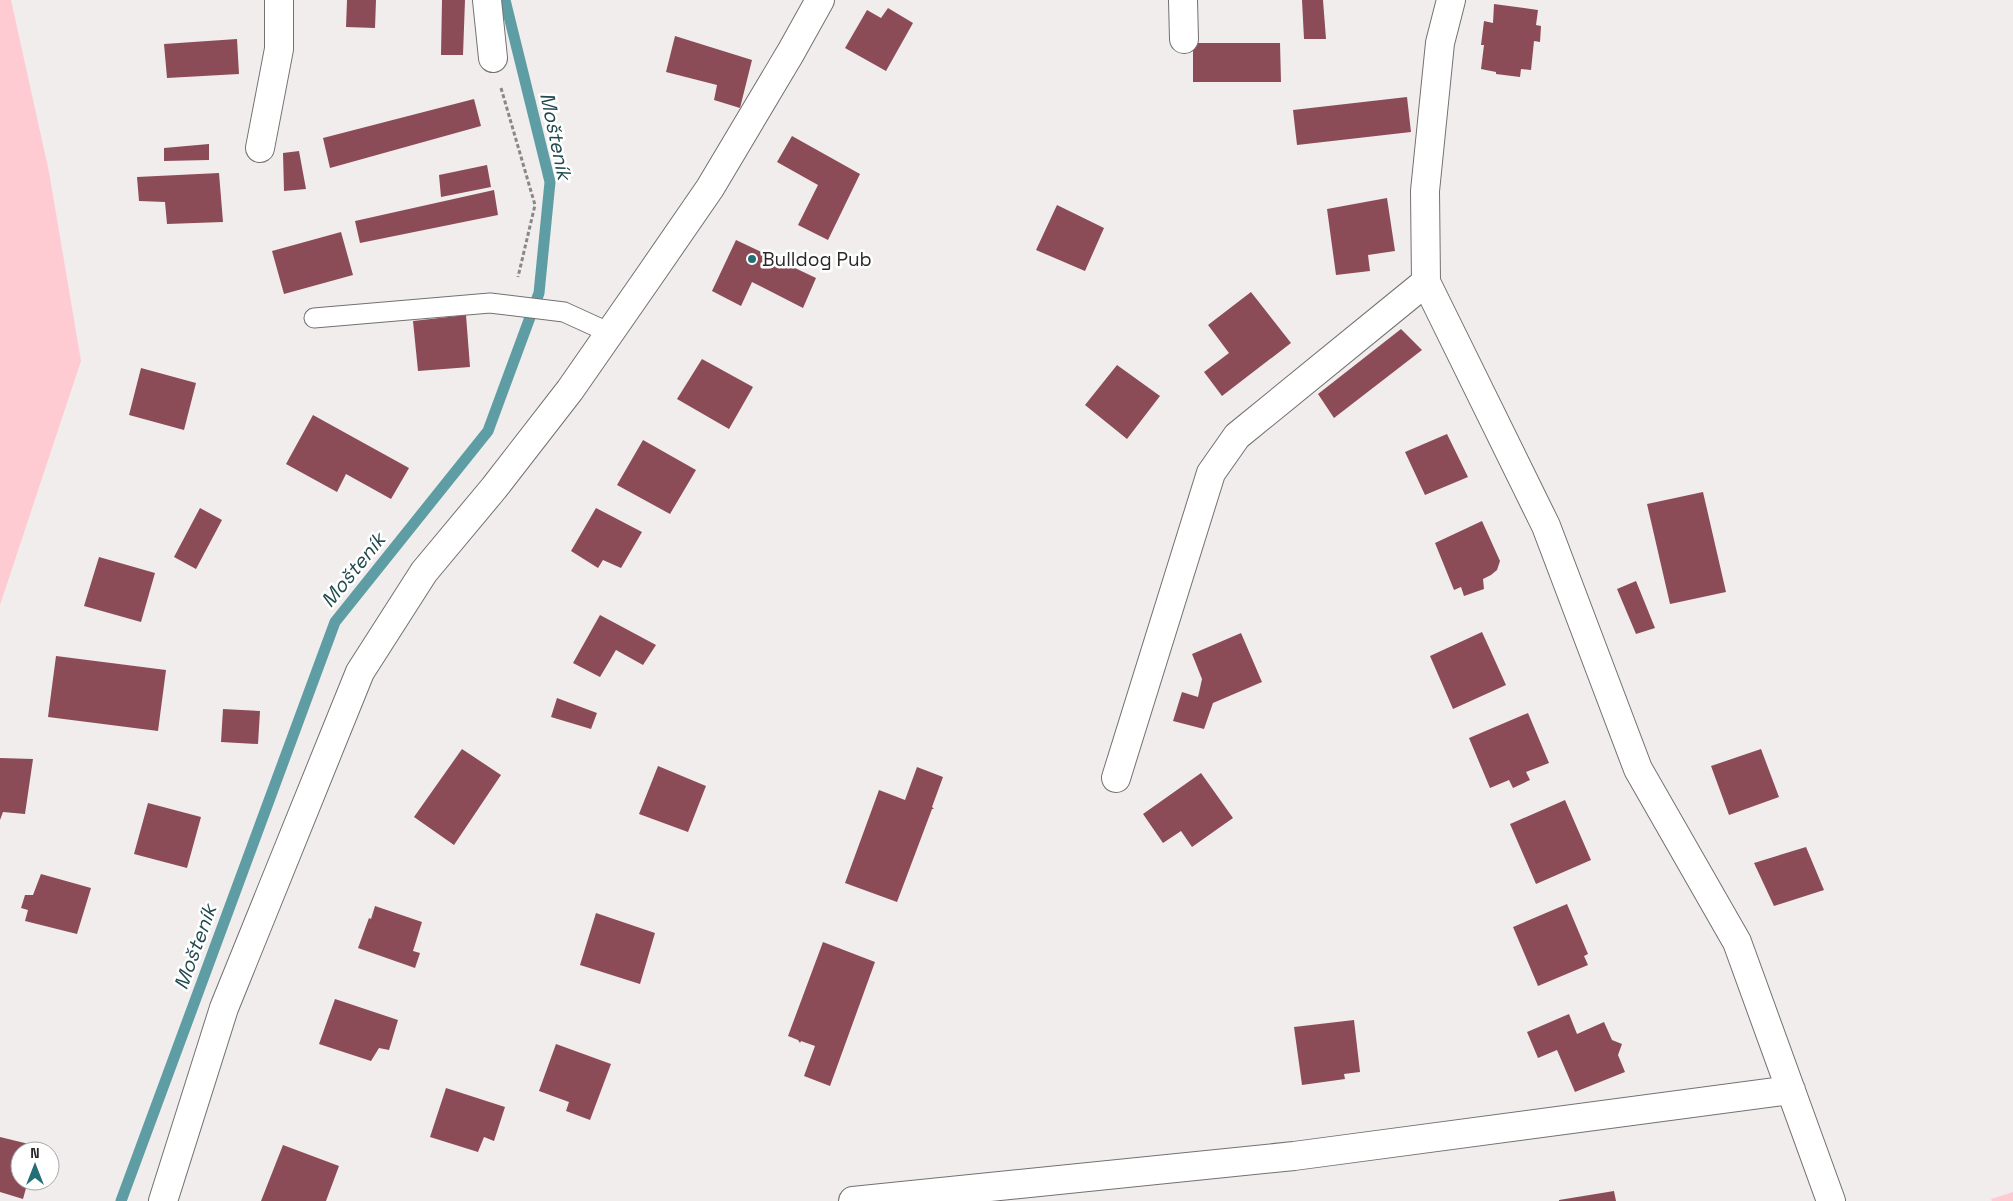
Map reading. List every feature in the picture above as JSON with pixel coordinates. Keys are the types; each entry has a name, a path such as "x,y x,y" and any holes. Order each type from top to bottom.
{"street":[{"path":"260,148 279,49 279,0"},
{"path":"487,0 493,58"},
{"path":"163,1201 224,1008 360,672 424,572 494,488 570,390 710,188 820,0"},
{"path":"1183,0 1184,39"},
{"path":"1451,0 1440,44 1425,191 1426,282 1546,526 1638,769 1737,942 1831,1201"},
{"path":"1116,778 1212,473 1236,436 1426,282"},
{"path":"853,1201 1294,1156 1791,1090"}],"lane":[{"path":"314,318 490,303 564,312 610,332"}],"path":[{"path":"493,58 535,205 512,306"}],"shaded area":[{"path":"0,0 11,0 49,172 81,361 0,605"},
{"path":"2013,1192 2013,1201 1992,1201 1991,1199"}],"building":[{"path":"347,0 376,0 375,28 346,27"},
{"path":"442,0 465,0 463,55 441,55"},
{"path":"1302,0 1323,0 1326,39 1304,39"},
{"path":"1494,4 1538,10 1536,25 1541,26 1540,42 1534,41 1531,70 1521,69 1520,77 1496,74 1496,72 1481,69 1484,21 1493,23"},
{"path":"888,8 913,23 886,71 845,48 867,10 881,18"},
{"path":"675,36 752,60 740,108 714,100 717,85 666,72"},
{"path":"237,39 239,74 167,78 164,44"},
{"path":"1193,43 1280,43 1281,82 1193,82"},
{"path":"1407,97 1411,132 1297,145 1293,110"},
{"path":"474,99 481,126 330,168 323,138"},
{"path":"792,136 860,174 828,240 798,225 818,185 777,162"},
{"path":"209,144 209,160 164,161 164,148"},
{"path":"299,151 306,189 284,191 283,153"},
{"path":"487,165 491,187 441,197 439,175"},
{"path":"219,173 223,222 167,224 165,202 139,201 137,177"},
{"path":"494,190 498,215 360,243 355,221"},
{"path":"1387,198 1395,251 1368,255 1370,271 1336,275 1327,209"},
{"path":"1057,205 1104,228 1085,271 1036,250"},
{"path":"341,232 353,275 284,294 272,251"},
{"name":"Bulldog Pub","path":"736,240 816,278 803,308 752,282 741,306 712,291"},
{"path":"1251,292 1291,343 1222,396 1204,372 1229,353 1208,325"},
{"path":"466,315 470,367 418,371 413,321"},
{"path":"1401,329 1422,350 1334,418 1318,394"},
{"path":"702,359 753,387 729,429 677,399"},
{"path":"1117,365 1160,396 1127,439 1085,405"},
{"path":"141,368 196,383 184,430 129,415"},
{"path":"313,415 409,468 391,499 346,474 337,492 286,464"},
{"path":"1447,434 1468,477 1425,495 1405,452"},
{"path":"643,440 696,470 670,514 617,485"},
{"path":"1703,492 1726,592 1670,604 1647,504"},
{"path":"200,508 222,520 196,569 174,557"},
{"path":"596,508 642,532 621,568 603,560 598,568 571,551"},
{"path":"1482,521 1500,561 1497,570 1483,579 1484,589 1464,596 1461,587 1454,590 1435,543"},
{"path":"99,557 155,573 141,622 84,606"},
{"path":"1636,581 1655,628 1636,634 1617,589"},
{"path":"600,615 656,645 643,665 616,650 600,677 573,663"},
{"path":"1482,632 1506,685 1453,709 1430,656"},
{"path":"1241,633 1262,682 1213,703 1204,729 1173,721 1182,692 1198,697 1202,679 1192,654"},
{"path":"56,656 166,670 158,731 48,717"},
{"path":"557,698 597,713 591,729 551,717"},
{"path":"223,709 260,711 258,744 221,742"},
{"path":"1528,713 1549,763 1526,772 1530,780 1513,788 1509,780 1490,788 1469,738"},
{"path":"462,749 501,775 454,845 414,817"},
{"path":"1761,749 1779,797 1729,815 1711,766"},
{"path":"0,758 33,759 25,814 3,812 0,820"},
{"path":"658,766 706,786 688,832 639,814"},
{"path":"917,767 943,777 932,807 934,809 932,809 897,902 845,883 879,790 905,800"},
{"path":"1201,773 1233,818 1192,847 1181,831 1163,843 1143,814"},
{"path":"1565,800 1591,860 1536,884 1510,824"},
{"path":"148,803 201,817 187,868 134,854"},
{"path":"1806,847 1824,890 1774,906 1754,863"},
{"path":"41,874 91,888 77,934 25,921 28,910 21,908 25,895 33,895"},
{"path":"1567,904 1588,954 1584,956 1588,965 1538,986 1513,927"},
{"path":"375,906 422,922 413,951 420,953 415,968 358,948"},
{"path":"596,913 655,933 640,984 580,965"},
{"path":"823,942 875,962 830,1086 804,1076 815,1046 801,1041 800,1043 798,1040 788,1036"},
{"path":"335,999 398,1020 389,1050 379,1048 371,1061 319,1044"},
{"path":"1569,1014 1577,1034 1604,1022 1612,1040 1622,1044 1618,1055 1625,1072 1575,1092 1557,1050 1538,1058 1527,1032"},
{"path":"1354,1020 1360,1072 1344,1074 1345,1079 1302,1085 1294,1027"},
{"path":"556,1044 611,1064 590,1120 566,1111 569,1102 539,1091"},
{"path":"446,1088 505,1107 494,1141 484,1137 478,1152 430,1137"},
{"path":"0,1137 16,1141 10,1141 10,1191 25,1191 23,1199 0,1192"},
{"path":"283,1145 339,1166 326,1201 261,1201"},
{"path":"1614,1191 1616,1201 1559,1201 1559,1200"}],"waterway":[{"name":"Mošteník","path":"121,1201 335,622 488,431 539,293 550,182 505,0"}],"place":[{"name":"Bulldog Pub","path":"752,259"}]}
